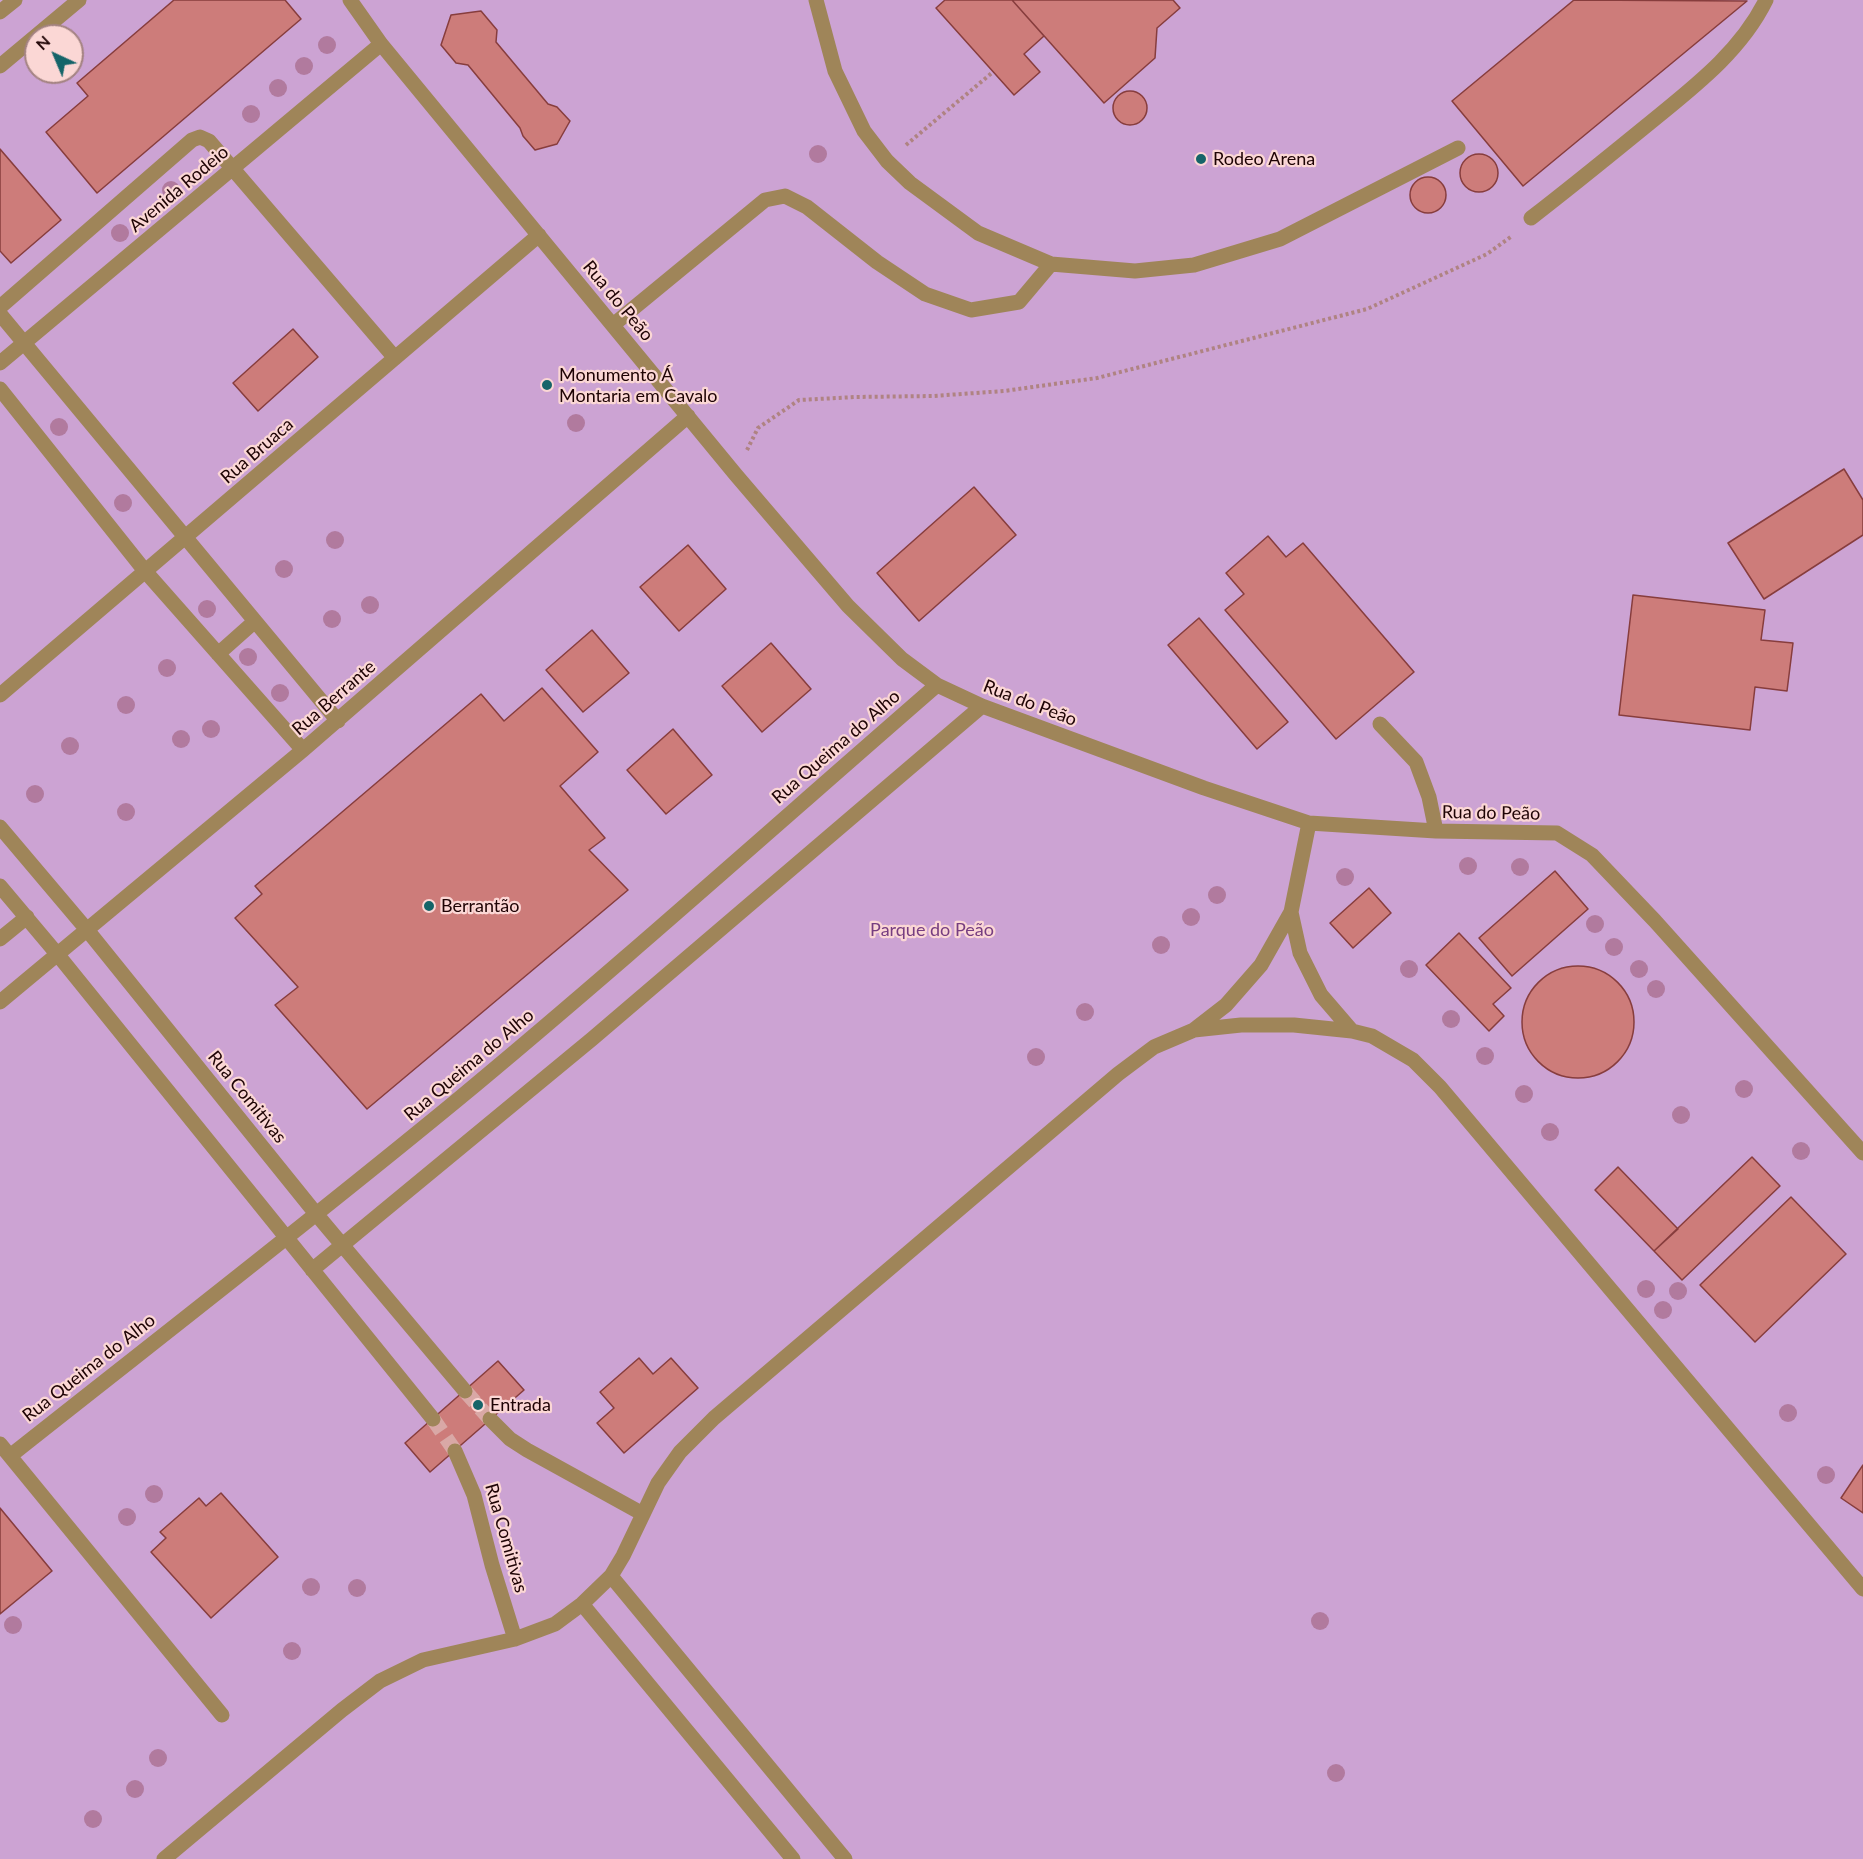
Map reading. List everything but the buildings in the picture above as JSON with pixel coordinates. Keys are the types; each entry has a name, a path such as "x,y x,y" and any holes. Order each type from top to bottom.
{"street":[{"path":"0,12 15,0"},
{"path":"0,66 79,0"},
{"name":"Rua do Peão","path":"350,0 381,44 736,475 848,606 902,659 937,685 982,706 1204,788 1309,823 1436,831 1557,834 1592,855 1663,930 1863,1153"},
{"path":"816,0 835,71 864,131 887,160 910,183 978,233 1051,264 1135,271 1194,265 1280,239 1458,148"},
{"path":"1531,218 1690,90 1731,51 1766,0"},
{"name":"Avenida Rodeio","path":"0,363 381,44"},
{"name":"Avenida Rodeio","path":"0,307 192,140 200,137 209,141 233,169"},
{"path":"233,169 395,358"},
{"path":"613,325 765,200 785,196 807,207 877,262 924,294 971,310 1019,302 1051,264"},
{"name":"Rua Bruaca","path":"0,695 539,235"},
{"path":"0,314 338,721"},
{"path":"0,389 145,571 303,750"},
{"name":"Rua Berrante","path":"0,1002 338,721 688,416"},
{"path":"218,654 254,622"},
{"name":"Rua Queima do Alho","path":"5,1450 317,1215 564,1010 937,685"},
{"path":"312,1270 583,1047 982,706"},
{"path":"1380,724 1416,762 1429,797 1436,831"},
{"path":"164,1859 380,1681 423,1660 515,1639 555,1624 582,1604 610,1576 623,1556 658,1483 680,1452 714,1418 1118,1074 1155,1047 1194,1030 1226,1005 1261,965 1291,912 1309,823"},
{"name":"Rua Comitivas","path":"0,827 317,1215 465,1391"},
{"path":"0,886 433,1419"},
{"path":"1291,912 1300,953 1321,995 1352,1031"},
{"path":"0,939 27,917"},
{"path":"1194,1030 1251,1025 1294,1025 1352,1031 1372,1036 1413,1060 1440,1087 1863,1589"},
{"path":"490,1419 527,1450 643,1514"},
{"path":"5,1450 222,1715"},
{"name":"Rua Comitivas","path":"455,1451 474,1495 492,1565 515,1639"},
{"path":"610,1576 845,1859"},
{"path":"582,1604 793,1859"}],"path":[{"path":"887,160 993,72"},
{"path":"736,475 758,428 799,400 933,396 1004,391 1097,378 1367,309 1487,254 1515,234 1531,218"}],"green space":[{"name":"Parque do Peão","path":"0,0 1863,0 1863,1859 0,1859"}],"tunnel":[{"path":"465,1391 490,1419"},
{"path":"433,1419 455,1451"}],"place":[{"name":"Rodeo Arena","path":"1201,159"},
{"name":"Monumento Á Montaria em Cavalo","path":"547,385"},
{"name":"Berrantão","path":"429,906"},
{"name":"Entrada","path":"478,1405"}]}
